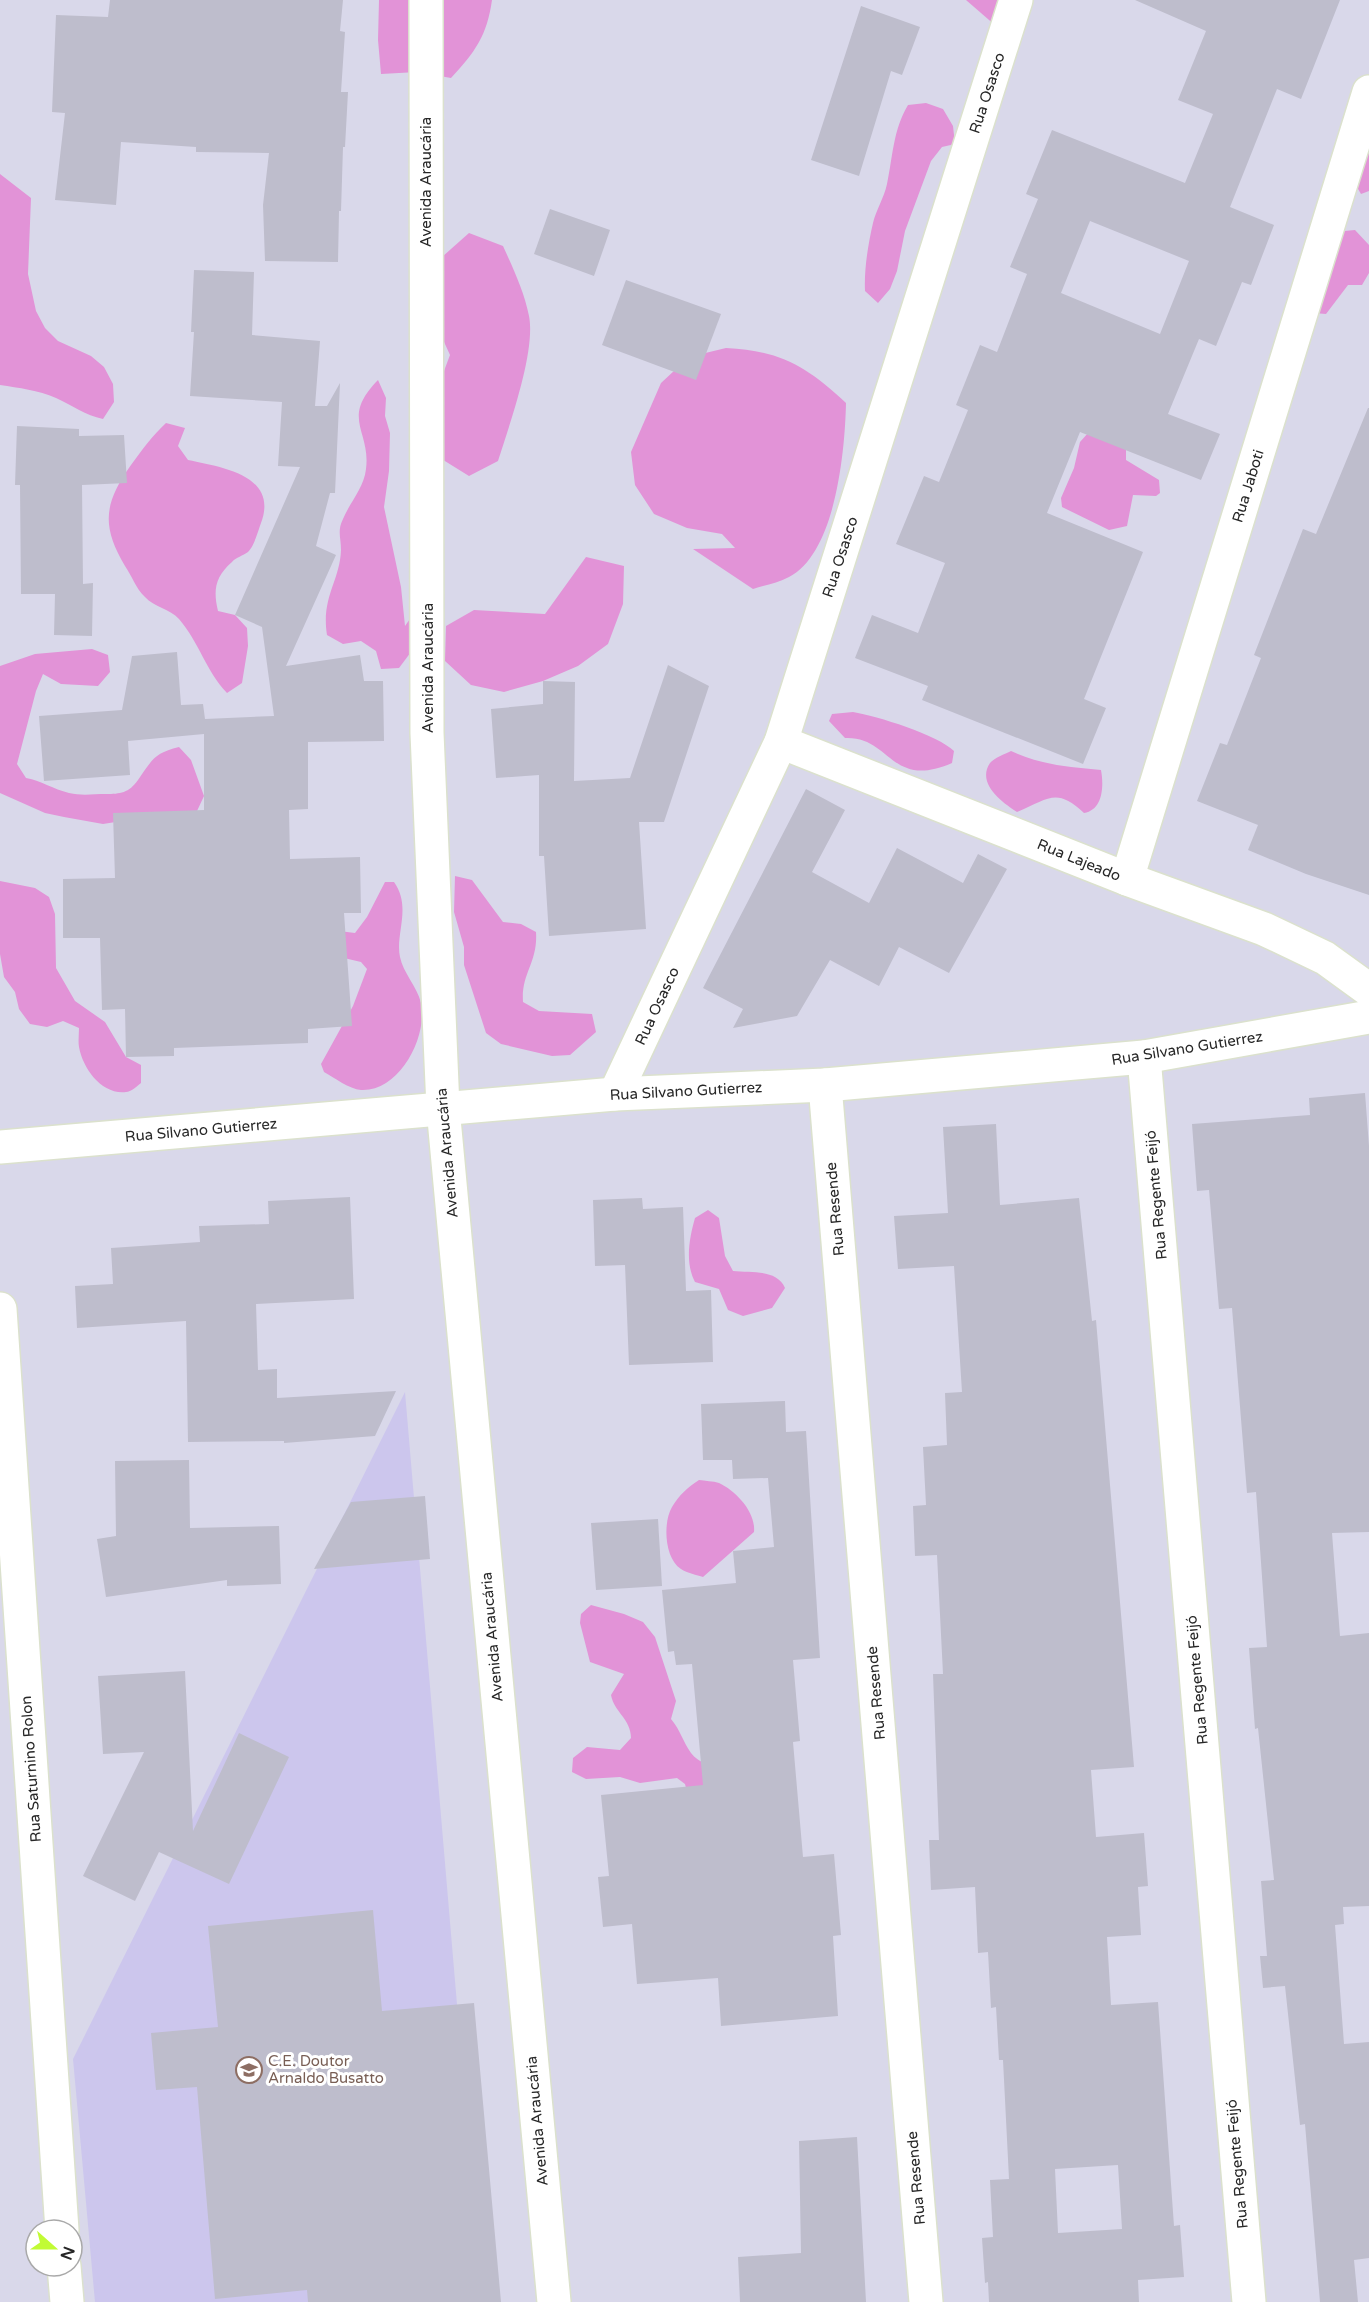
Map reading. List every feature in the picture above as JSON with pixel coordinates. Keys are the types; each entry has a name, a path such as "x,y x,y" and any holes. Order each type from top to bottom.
{"street":[{"name":"Avenida Araucária","path":"426,0 428,744 442,1108 554,2302"},
{"name":"Rua Osasco","path":"615,1094 782,742 1016,0"},
{"name":"Rua Jaboti","path":"1127,879 1369,92"},
{"name":"Rua Lajeado","path":"782,742 1127,879 1264,929 1325,958 1369,990"},
{"name":"Rua Silvano Gutierrez","path":"0,1148 615,1094 825,1085 1144,1057 1369,1017"},
{"name":"Rua Regente Feijó","path":"1144,1057 1249,2302"},
{"name":"Rua Resende","path":"825,1085 926,2302"},
{"name":"Rua Saturnino Rolon","path":"0,1309 61,2218"},
{"path":"65,2278 67,2302"}],"shaded area":[{"path":"379,0 492,0 487,24 479,43 451,78 417,72 381,74 378,40"},
{"path":"966,0 1012,0 996,26"},
{"path":"926,103 943,109 953,126 955,144 942,147 931,161 905,231 897,271 890,289 878,303 865,291 867,257 873,223 886,189 896,134 903,114 908,105"},
{"path":"1369,115 1369,191 1361,194 1350,175"},
{"path":"0,174 31,198 28,274 36,311 45,328 58,341 91,356 104,367 113,384 114,402 103,419 85,413 49,395 0,385"},
{"path":"1355,230 1369,245 1369,273 1362,285 1348,285 1326,314 1314,313 1334,232"},
{"path":"469,233 503,246 524,298 530,331 525,368 498,461 469,476 440,458 438,387 450,355 435,322 442,257"},
{"path":"726,348 762,353 792,363 818,379 846,403 843,447 835,499 818,546 805,565 789,577 753,589 693,549 735,548 722,534 687,528 654,514 635,485 631,452 661,383 689,357"},
{"path":"378,380 386,398 385,416 390,433 389,471 384,507 401,587 405,626 412,616 411,652 399,668 381,669 376,651 361,641 343,644 327,635 326,622 329,600 340,561 341,523 365,476 365,444 359,415 361,405"},
{"path":"1098,422 1126,445 1126,460 1159,480 1160,493 1156,496 1133,495 1127,526 1109,530 1062,507 1061,498 1074,468 1080,442"},
{"path":"166,423 185,428 178,446 188,460 230,470 244,476 255,484 262,494 264,507 256,539 248,552 235,559 226,568 217,584 218,611 235,615 247,628 248,646 242,683 227,693 213,675 179,619 157,606 139,590 117,552 109,526 111,503 115,491 147,443"},
{"path":"586,557 624,566 623,604 608,644 578,666 543,681 504,692 471,685 445,661 446,626 474,610 545,614"},
{"path":"92,649 108,655 110,672 98,686 61,684 43,674 36,691 17,764 26,778 63,791 83,795 116,794 131,788 159,755 179,747 191,760 204,796 190,826 122,821 103,824 45,813 0,793 0,666 35,654"},
{"path":"853,712 891,722 935,739 954,751 952,763 931,770 916,770 892,760 872,745 860,740 845,738 829,721 832,714"},
{"path":"1011,751 1044,762 1101,770 1102,790 1099,802 1090,811 1084,813 1066,800 1052,798 1017,812 993,792 986,778 990,763"},
{"path":"455,876 472,880 503,922 521,924 536,932 535,952 524,983 523,1002 539,1011 592,1014 596,1032 570,1055 552,1056 501,1044 486,1033 464,965 464,947 454,912"},
{"path":"0,881 35,888 49,897 55,914 56,968 75,1001 105,1022 126,1057 141,1065 141,1083 132,1090 117,1092 109,1089 89,1072 81,1055 79,1028 63,1021 47,1027 30,1024 19,1009 15,992 4,977 0,954"},
{"path":"385,882 394,882 402,901 400,957 419,997 422,1016 415,1046 399,1072 388,1082 375,1088 361,1090 324,1072 321,1064 353,1006 367,969 361,962 344,958 339,931 355,933 367,917"},
{"path":"708,1210 719,1218 725,1256 733,1271 770,1275 781,1282 785,1288 772,1308 743,1316 728,1310 719,1289 695,1282 689,1259 691,1234 695,1218"},
{"path":"405,1392 472,2181 490,2302 95,2302 73,2059"},
{"path":"699,1480 719,1483 732,1491 744,1503 754,1524 754,1532 703,1577 683,1570 675,1564 668,1549 666,1530 672,1507 691,1485"},
{"path":"591,1605 643,1622 655,1637 676,1701 671,1719 694,1756 725,1773 689,1799 685,1784 677,1778 640,1783 620,1777 586,1779 572,1772 573,1758 587,1747 620,1750 631,1738 628,1726 611,1695 624,1674 590,1662 580,1623 581,1614"}],"building":[{"path":"110,0 343,0 340,31 345,32 341,92 348,92 341,211 339,211 338,262 265,261 263,205 269,153 196,152 196,147 121,142 116,205 55,200 65,113 52,112 56,15 108,17"},
{"path":"1135,0 1340,0 1301,99 1277,89 1230,207 1274,225 1251,285 1242,282 1216,346 1199,339 1168,414 1220,434 1201,480 1080,432 1047,513 1143,552 1084,699 1106,708 1083,764 922,700 928,686 855,658 872,615 918,633 945,563 896,544 924,476 939,482 968,410 956,405 980,345 997,352 1027,274 1010,267 1038,199 1026,194 1052,130 1185,183 1213,114 1178,100 1206,31","holes":["1090,221 1189,261 1160,334 1061,293"]},
{"path":"861,6 920,27 902,75 891,71 859,176 811,160"},
{"path":"550,209 610,230 594,276 534,254"},
{"path":"194,270 254,272 252,335 320,341 315,406 327,406 340,383 335,493 330,493 316,546 336,555 286,666 360,655 364,681 383,681 384,741 308,742 308,809 289,810 290,859 360,857 361,913 344,913 352,1026 308,1029 308,1043 174,1048 174,1056 126,1057 125,1009 102,1010 100,938 63,938 63,879 115,878 113,813 204,810 204,734 128,741 130,775 44,781 39,716 122,710 132,656 177,652 181,705 203,704 205,719 274,716 262,627 235,615 300,467 278,466 282,402 190,396 194,332 191,332"},
{"path":"626,280 721,314 696,380 602,345"},
{"path":"1368,408 1369,895 1306,874 1248,850 1258,825 1197,801 1220,743 1227,745 1261,658 1254,655 1303,529 1316,534"},
{"path":"17,426 79,429 79,436 124,435 127,483 82,485 83,584 93,583 92,636 54,635 55,594 21,594 20,485 15,485"},
{"path":"668,665 709,686 664,822 639,822 646,929 549,936 544,856 539,856 539,775 496,778 491,709 543,704 543,681 575,682 574,781 630,778"},
{"path":"806,789 845,810 812,872 869,903 897,848 963,883 978,854 1007,869 949,973 899,947 879,986 830,960 797,1016 733,1028 743,1009 703,988"},
{"path":"1365,1093 1369,1146 1369,1532 1332,1533 1340,1636 1369,1633 1369,1906 1343,1907 1344,1924 1335,1925 1344,2044 1369,2042 1369,2258 1354,2260 1358,2302 1320,2302 1305,2124 1300,2125 1285,1986 1263,1988 1260,1956 1267,1956 1261,1881 1274,1880 1258,1728 1255,1729 1249,1648 1267,1647 1256,1492 1247,1493 1232,1308 1219,1309 1209,1190 1197,1191 1192,1124 1310,1115 1309,1098"},
{"path":"996,1124 1000,1205 1079,1198 1092,1321 1096,1320 1134,1767 1091,1770 1096,1837 1144,1833 1148,1886 1138,1887 1141,1935 1107,1937 1111,2005 1158,2002 1174,2226 1180,2225 1184,2277 1138,2280 1139,2302 989,2302 988,2282 985,2283 982,2238 993,2237 990,2180 1009,2179 1003,2060 999,2060 996,2007 991,2008 988,1952 978,1953 975,1887 931,1890 929,1840 939,1840 933,1674 943,1674 937,1555 915,1556 913,1506 926,1505 923,1447 947,1445 945,1393 962,1392 954,1266 898,1269 894,1216 948,1213 943,1127","holes":["1118,2165 1122,2229 1058,2233 1055,2169"]},
{"path":"350,1197 354,1299 256,1304 258,1370 277,1369 277,1398 396,1391 375,1436 284,1443 284,1441 188,1442 186,1321 77,1328 75,1286 113,1284 111,1248 200,1242 199,1226 269,1224 268,1201"},
{"path":"642,1198 643,1209 683,1207 686,1291 711,1290 713,1362 629,1365 625,1265 595,1266 593,1200"},
{"path":"785,1401 786,1432 806,1431 820,1658 793,1660 800,1741 793,1742 803,1857 834,1854 841,1935 833,1936 838,2016 721,2026 718,1978 637,1984 632,1924 603,1927 598,1877 609,1876 601,1795 703,1785 692,1664 676,1665 674,1651 668,1652 662,1590 736,1583 733,1551 774,1547 768,1478 733,1479 732,1460 703,1460 701,1404"},
{"path":"189,1460 190,1528 279,1526 281,1584 227,1586 227,1580 106,1597 97,1539 116,1536 115,1461"},
{"path":"425,1496 430,1559 314,1569 351,1502"},
{"path":"658,1519 662,1586 596,1590 591,1523"},
{"path":"185,1671 193,1831 239,1733 289,1757 229,1884 159,1852 135,1901 83,1876 144,1752 103,1754 98,1676"},
{"path":"373,1910 382,2011 474,2003 501,2302 308,2302 307,2290 215,2299 197,2087 156,2090 151,2033 218,2027 208,1926"},
{"path":"857,2137 866,2302 740,2302 738,2257 801,2253 799,2141"}],"place":[{"name":"C.E. Doutor Arnaldo Busatto","path":"249,2070"}]}
